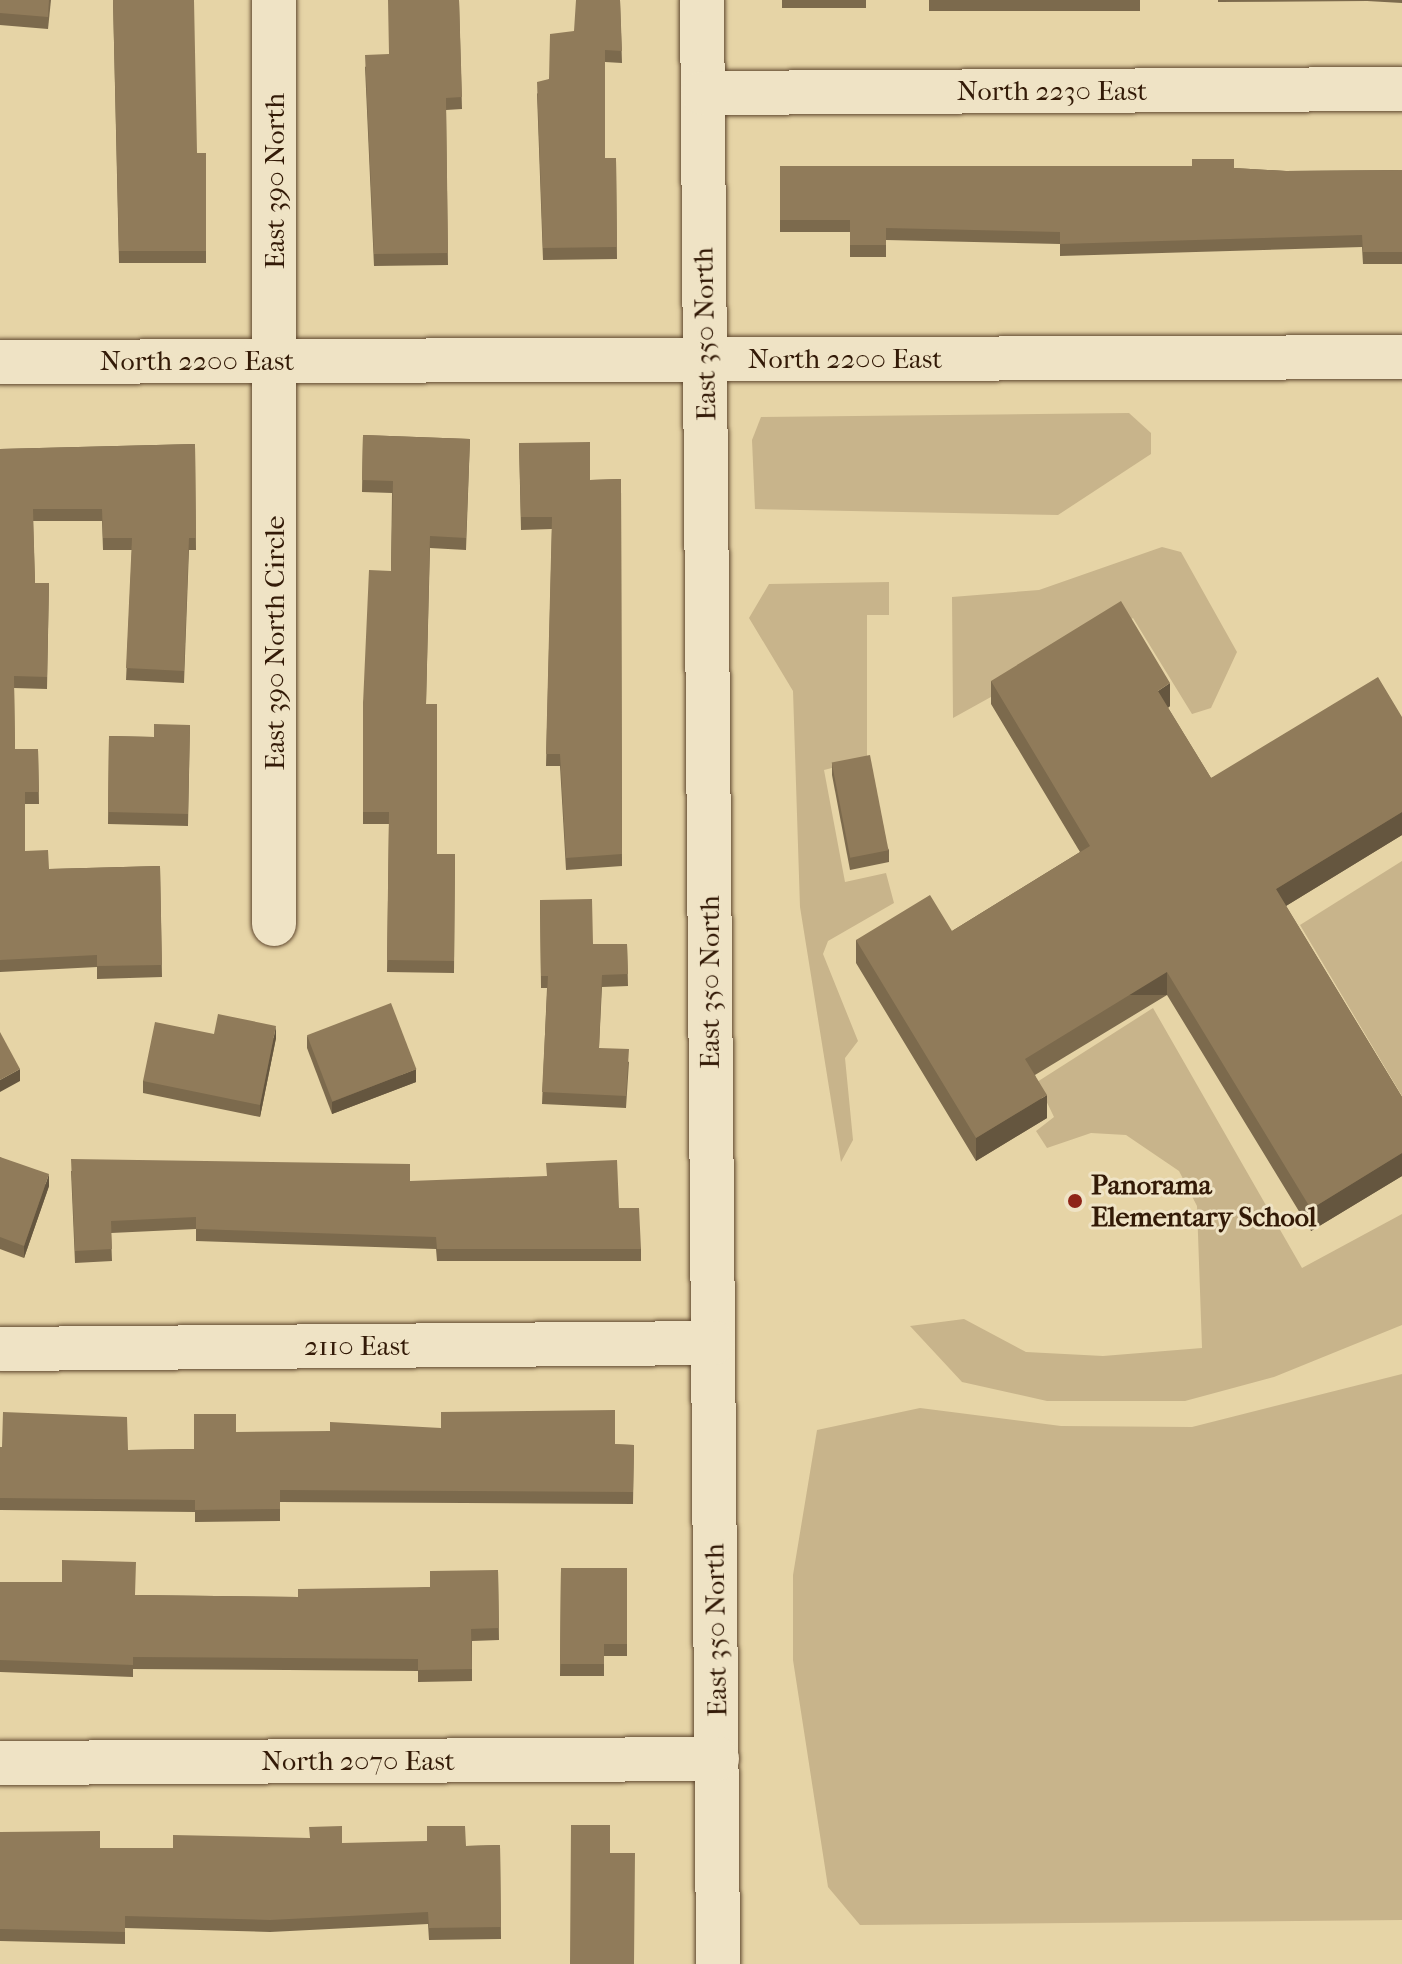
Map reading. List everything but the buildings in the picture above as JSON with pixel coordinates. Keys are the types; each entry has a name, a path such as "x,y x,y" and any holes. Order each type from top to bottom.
{"street":[{"name":"East 390 North","path":"274,0 276,361"},
{"name":"East 350 North","path":"702,0 718,1964"},
{"name":"North 2230 East","path":"703,93 1402,89"},
{"name":"North 2200 East","path":"0,362 1402,357"},
{"name":"East 390 North Circle","path":"274,924 276,361"},
{"name":"2110 East","path":"0,1349 713,1343"},
{"name":"North 2070 East","path":"0,1763 717,1759"}],"shaded area":[{"path":"1129,413 1151,433 1151,454 1058,515 755,509 752,440 761,417"},
{"path":"1162,547 1181,552 1237,652 1211,708 1192,714 1133,618 953,718 952,597 1039,590"},
{"path":"889,582 889,615 867,615 867,759 824,770 845,882 886,873 894,903 828,941 823,954 858,1041 845,1058 853,1140 841,1162 800,907 793,691 749,618 769,584"},
{"path":"1402,861 1402,1096 1300,925"},
{"path":"1153,1008 1302,1268 1402,1214 1402,1325 1274,1377 1185,1401 1047,1401 962,1382 910,1326 964,1319 1026,1352 1103,1356 1202,1348 1197,1206 1179,1171 1126,1135 1091,1133 1047,1148 1036,1131 1054,1117 1037,1082"},
{"path":"1402,1374 1402,1920 860,1925 828,1887 793,1660 793,1575 817,1430 920,1408 1061,1426 1192,1427"}],"place":[{"name":"Panorama Elementary School","path":"1075,1201"}]}
